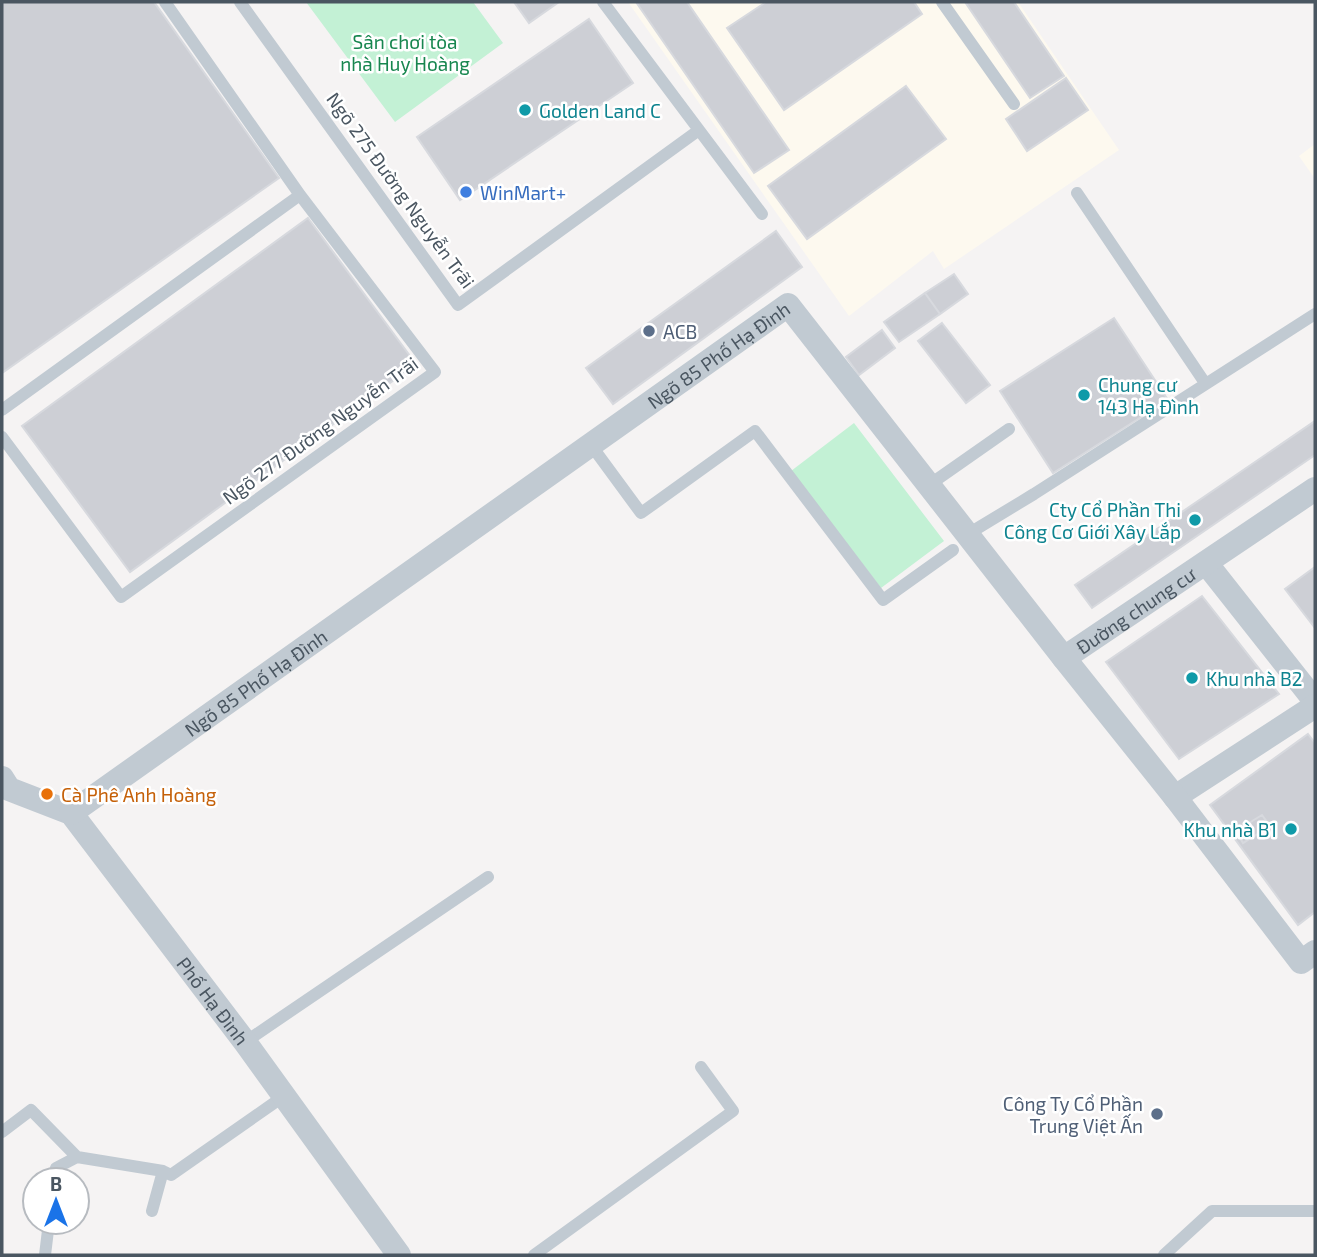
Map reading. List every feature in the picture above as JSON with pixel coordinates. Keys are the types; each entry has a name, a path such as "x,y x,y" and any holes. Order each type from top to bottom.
{"street":[{"name":"Ngõ 85 Phố Hạ Đình","path":"71,813 788,305 929,485 960,542 1064,658 1308,957"},
{"name":"Đường chung cư","path":"1064,658 1315,489"},
{"name":"Đường chung cư","path":"1175,797 1315,703 1206,563"},
{"path":"2,778 9,789 71,813"},
{"name":"Phố Hạ Đình","path":"71,813 245,1042 399,1255"}],"lane":[{"name":"Ngõ 277 Đường Nguyễn Trãi","path":"2,437 121,597 435,372 300,195 166,2"},
{"name":"Ngõ 275 Đường Nguyễn Trãi","path":"240,2 458,305 699,130"},
{"path":"603,2 762,214"},
{"path":"942,2 1014,104"},
{"path":"1077,193 1205,383"},
{"path":"2,410 300,195"},
{"path":"591,445 642,513 755,431 883,600 960,542 1315,314"},
{"path":"929,485 1009,429"},
{"path":"245,1042 488,877"},
{"path":"534,1255 733,1111 701,1067"},
{"path":"60,1166 77,1157 163,1171 171,1175 284,1096"},
{"path":"2,1132 32,1110 77,1157"},
{"path":"152,1211 163,1171"},
{"path":"1164,1255 1212,1211 1315,1211"},
{"path":"45,1255 47,1236"}],"shaded area":[{"path":"628,2 1018,2 1119,150 944,269 933,251 849,316"},
{"path":"1315,144 1315,179 1299,156"}],"green space":[{"name":"Sân chơi tòa nhà Huy Hoàng","path":"306,2 473,2 503,43 395,122"},
{"path":"854,423 944,541 881,588 791,471"}],"building":[{"path":"2,2 154,2 279,178 2,373"},
{"path":"514,2 559,2 529,23"},
{"path":"636,2 687,2 789,150 754,173"},
{"path":"766,2 914,2 922,14 784,110 727,28"},
{"path":"965,2 1014,2 1064,76 1030,98"},
{"name":"Golden Land C","path":"589,19 633,83 460,200 417,137"},
{"path":"1066,78 1088,110 1027,151 1006,119"},
{"path":"906,86 946,139 807,239 768,186"},
{"path":"308,218 416,364 130,572 22,426"},
{"path":"776,231 802,267 613,404 586,368"},
{"path":"954,274 968,294 940,314 925,293"},
{"path":"925,293 940,314 899,342 884,322"},
{"name":"Chung cư 143 Hạ Đình","path":"1114,318 1168,400 1053,473 1000,391"},
{"path":"942,323 990,385 966,403 918,341"},
{"path":"882,330 895,348 859,375 846,357"},
{"name":"Cty Cổ Phần Thi Công Cơ Giới Xây Lắp","path":"1315,421 1315,455 1092,608 1075,585"},
{"path":"1315,567 1315,628 1285,589"},
{"name":"Khu nhà B2","path":"1202,596 1279,694 1179,759 1106,662"},
{"name":"Khu nhà B1","path":"1308,734 1315,743 1315,912 1298,925 1210,805","holes":["1262,815 1270,826 1243,843 1236,831"]},
{"path":"1262,815 1270,826 1243,843 1236,831"}],"place":[{"name":"Golden Land C","path":"525,110"},
{"name":"WinMart+","path":"466,192"},
{"name":"ACB","path":"649,331"},
{"name":"Chung cư 143 Hạ Đình","path":"1084,395"},
{"name":"Cty Cổ Phần Thi Công Cơ Giới Xây Lắp","path":"1195,520"},
{"name":"Khu nhà B2","path":"1192,678"},
{"name":"Cà Phê Anh Hoàng","path":"47,794"},
{"name":"Khu nhà B1","path":"1291,829"},
{"name":"Công Ty Cổ Phần Trung Việt Ấn","path":"1157,1114"}]}
